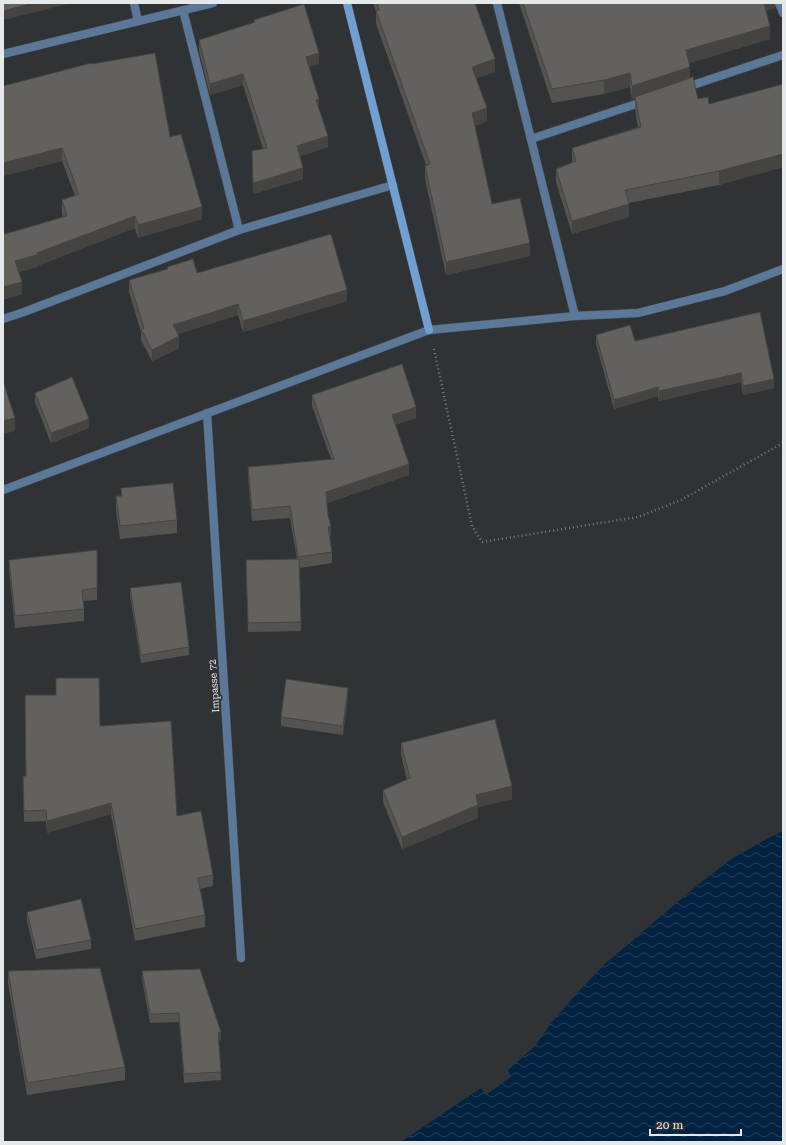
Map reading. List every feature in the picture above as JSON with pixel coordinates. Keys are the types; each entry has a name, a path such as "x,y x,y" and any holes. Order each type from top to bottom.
{"main road":[{"path":"347,3 429,330"}],"street":[{"path":"134,3 138,21"},
{"path":"3,54 214,3"},
{"path":"497,3 575,316"},
{"path":"779,3 783,13"},
{"path":"183,10 240,230"},
{"path":"679,90 783,55"},
{"path":"532,139 650,100"},
{"path":"3,319 240,230 393,185"},
{"path":"3,490 429,330 575,316 638,313 725,291 783,269"},
{"name":"Impasse 72","path":"207,413 241,958"}],"path":[{"path":"429,330 472,526 482,542 638,517 681,500 783,443"}],"water":[{"path":"783,831 783,1142 401,1142 481,1088 486,1095 511,1077 508,1070 535,1046 552,1022 606,963 700,883 733,858"}],"building":[{"path":"3,3 34,3 3,11"},
{"path":"377,3 475,3 495,59 472,67 487,108 472,113 492,204 520,198 530,243 446,262 425,166 430,164 376,11 379,10"},
{"path":"523,3 764,3 770,26 686,50 690,67 632,86 630,73 604,80 552,89"},
{"path":"304,4 319,53 306,57 319,99 316,100 328,136 297,146 303,168 253,183 252,151 267,148 243,74 210,84 199,40"},
{"path":"155,53 170,137 181,134 202,207 138,225 135,216 37,253 37,255 15,261 22,282 3,287 3,229 5,234 67,216 62,200 79,194 62,148 3,163 3,86 91,63"},
{"path":"693,77 698,99 708,97 709,104 783,84 783,154 719,171 625,190 629,204 572,221 556,169 576,161 572,148 641,127 635,97"},
{"path":"331,234 347,290 243,321 238,304 173,325 179,336 152,350 141,329 144,328 129,280 168,269 167,267 193,259 197,273"},
{"path":"760,312 774,379 743,386 741,373 659,391 658,387 614,400 596,335 630,325 635,341"},
{"path":"402,364 416,407 392,415 409,464 326,492 328,515 331,526 328,527 332,552 298,557 290,506 252,510 248,467 334,459 312,395"},
{"path":"72,377 89,419 51,433 35,393"},
{"path":"3,381 15,418 3,421"},
{"path":"173,483 177,520 120,526 116,496 122,496 121,488"},
{"path":"97,550 97,588 82,590 84,609 15,616 9,560"},
{"path":"299,559 301,622 248,623 246,560"},
{"path":"181,582 189,647 141,655 130,588"},
{"path":"56,678 99,678 100,726 171,721 177,816 201,811 213,875 198,878 205,915 135,929 111,803 47,821 46,810 24,811 23,776 26,776 25,695 56,695"},
{"path":"286,679 348,688 343,726 281,717"},
{"path":"495,719 512,786 476,795 478,805 402,837 383,790 410,778 401,743"},
{"path":"81,899 91,940 36,950 27,912"},
{"path":"100,968 125,1067 27,1083 8,971"},
{"path":"200,969 221,1032 218,1033 221,1072 184,1074 179,1013 150,1014 142,971"}]}
